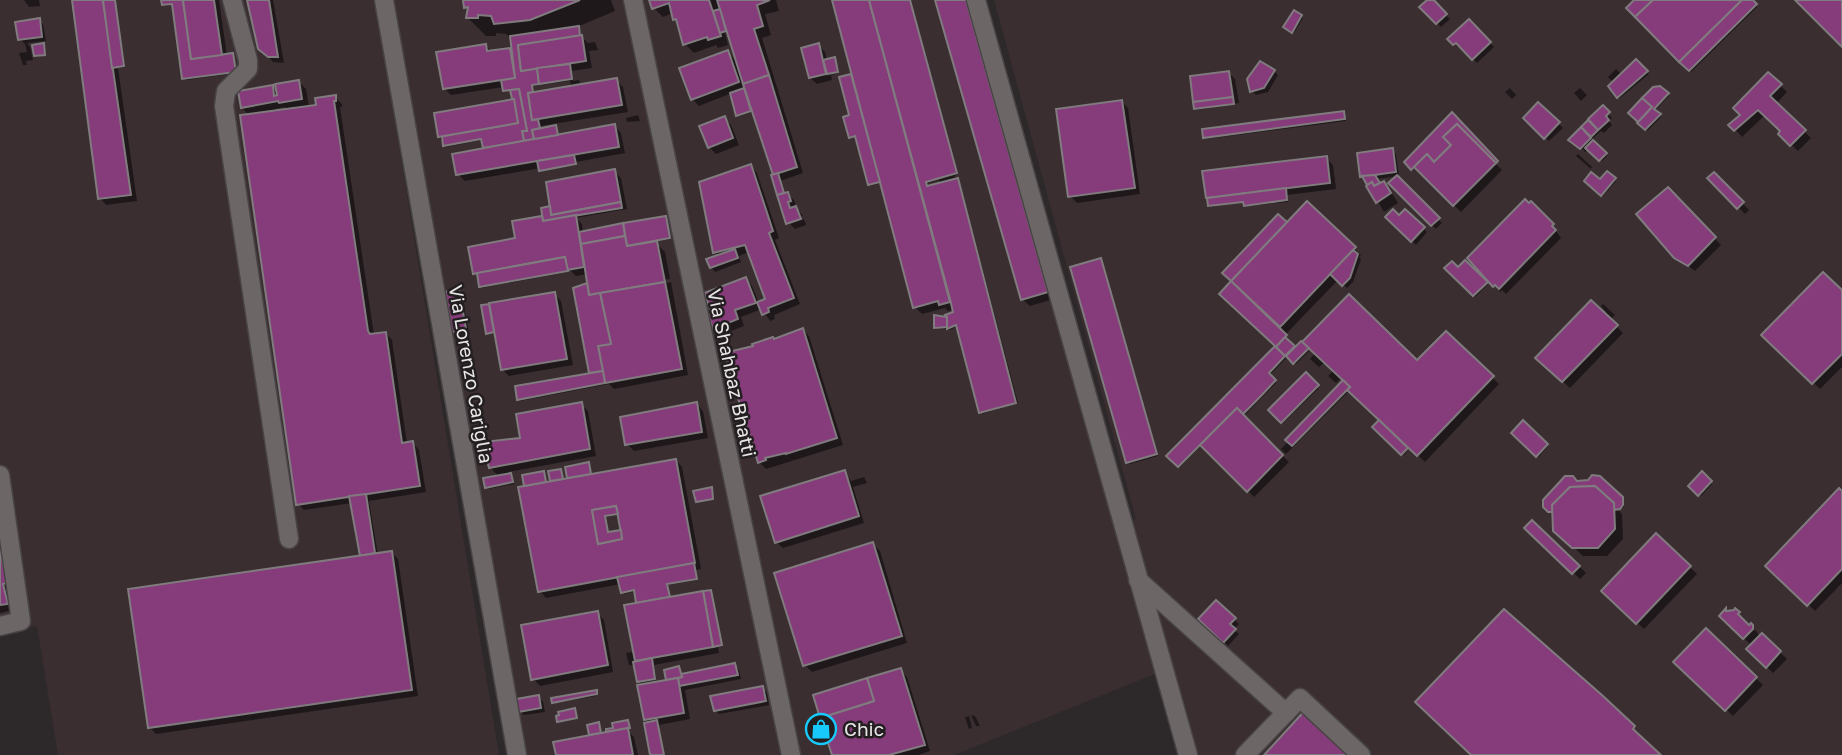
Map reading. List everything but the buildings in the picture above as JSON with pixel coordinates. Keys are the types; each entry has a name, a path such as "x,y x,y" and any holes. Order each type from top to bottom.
{"street":[{"path":"232,0 248,69 226,91 223,106 289,538"},
{"name":"Via Lorenzo Cariglia","path":"384,0 517,755"},
{"name":"Via Shahbaz Bhatti","path":"633,0 791,755"},
{"path":"976,0 1188,755"},
{"path":"0,475 21,621 0,625"},
{"path":"1138,579 1286,713"},
{"path":"1245,755 1300,698 1361,755"}],"shaded area":[{"path":"0,0 375,0 499,755 58,755 37,626 0,633"},
{"path":"391,0 966,0 1114,528 1136,519 994,0 1842,0 1842,755 1178,755 1155,674 954,755 526,755"}],"place":[{"name":"Chic","path":"821,729"}]}
